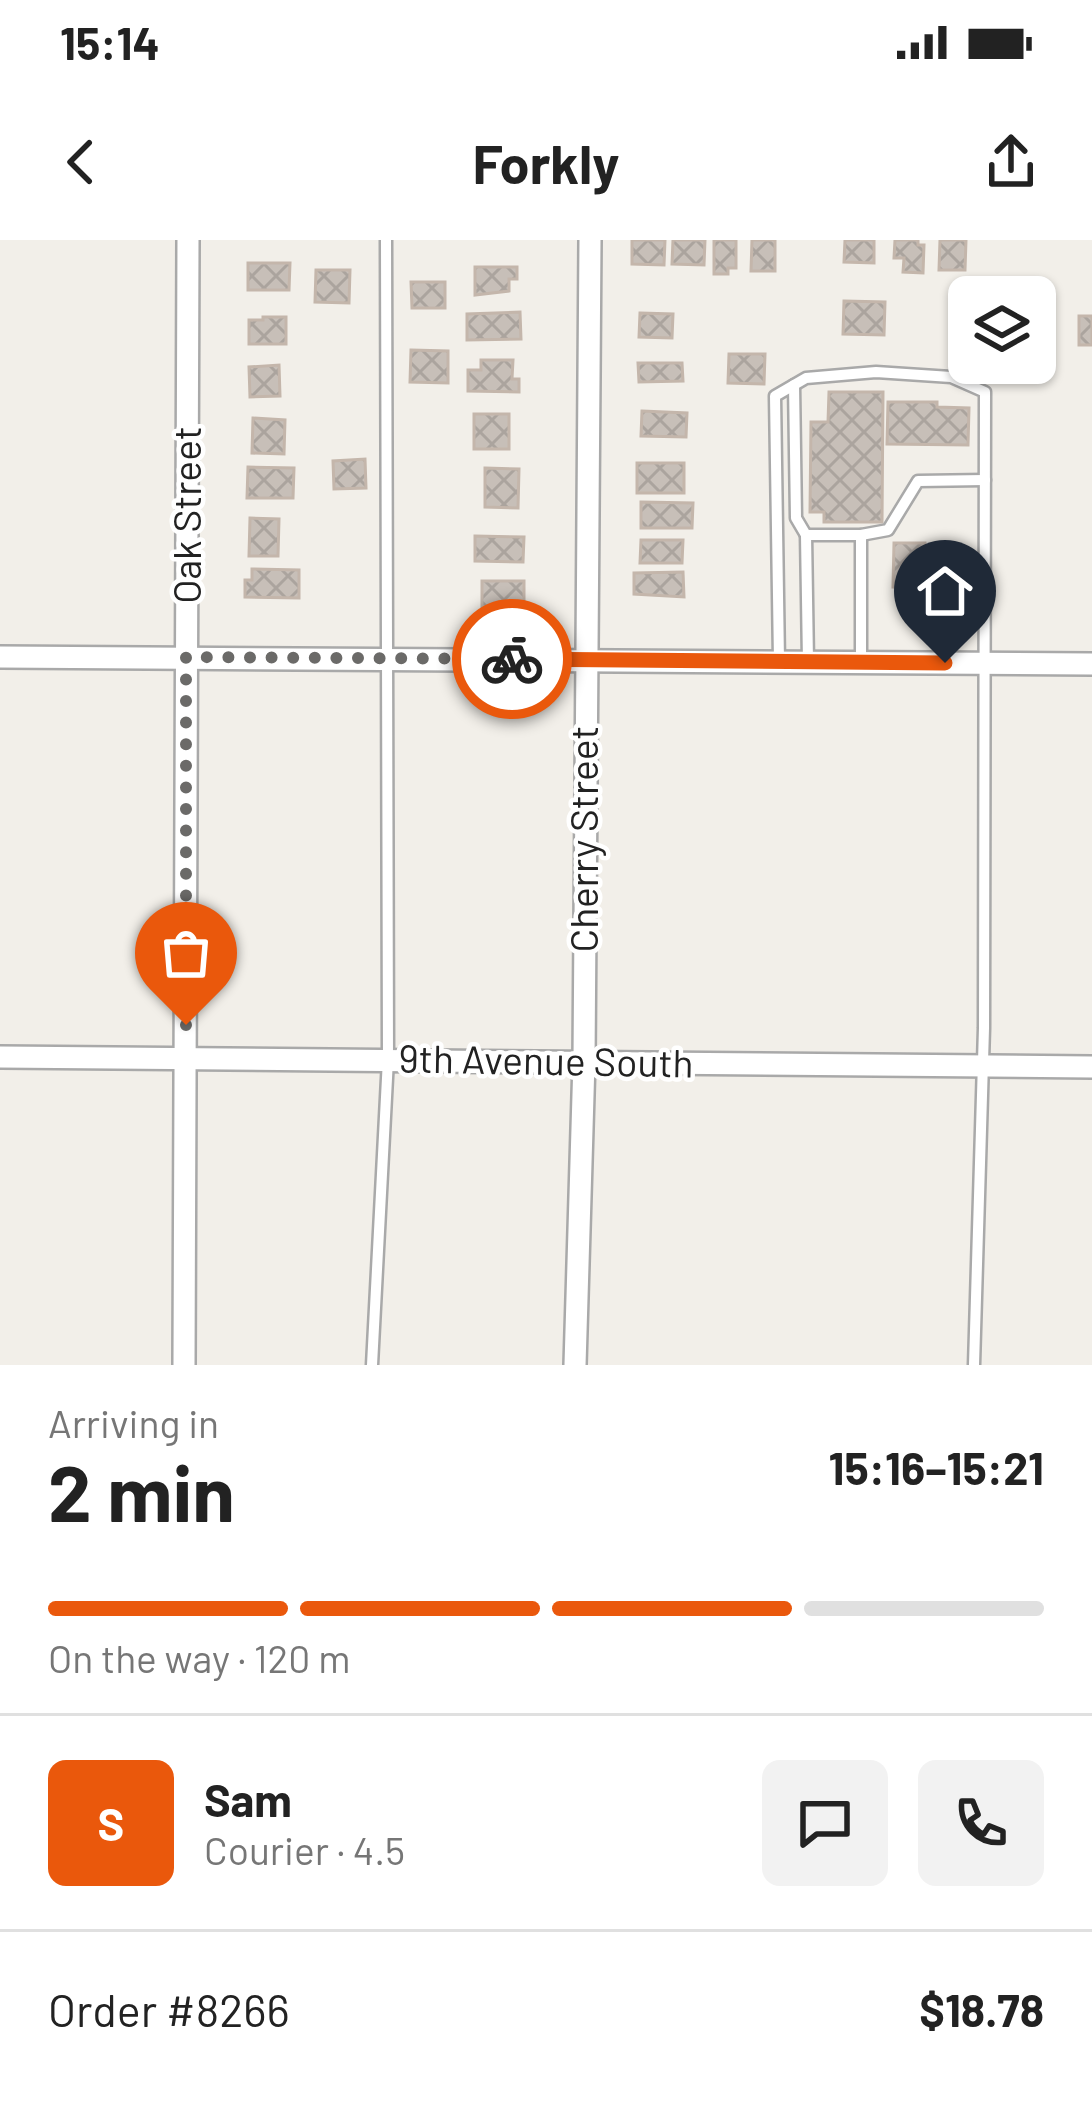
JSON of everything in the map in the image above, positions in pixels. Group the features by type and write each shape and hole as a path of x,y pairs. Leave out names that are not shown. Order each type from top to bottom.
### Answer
{"street":[{"name":"Oak Street","path":"184,1365 188,240"},
{"name":"Cherry Street","path":"575,1365 584,1061 590,240"},
{"path":"0,657 1092,664"},
{"name":"9th Avenue South","path":"0,1058 1092,1067"}],"lane":[{"path":"372,1365 388,1059 386,240"},
{"path":"779,661 776,396 806,378 876,372 951,376 985,392 983,1066 974,1365"},
{"path":"794,385 796,518 806,535 808,662"},
{"path":"806,535 888,530 918,481 985,480"},
{"path":"861,535 861,662"}],"building":[{"path":"632,240 665,240 664,265 632,264"},
{"path":"673,240 705,240 704,265 672,264"},
{"path":"714,240 736,240 736,268 728,268 728,274 714,274"},
{"path":"752,240 775,240 775,271 751,271"},
{"path":"845,240 874,240 874,263 844,262"},
{"path":"895,240 918,240 918,245 924,245 923,273 903,272 904,258 894,258"},
{"path":"940,240 966,240 965,270 939,270"},
{"path":"248,263 290,263 289,290 248,290"},
{"path":"475,267 517,267 517,279 509,279 509,291 475,295"},
{"path":"316,270 350,270 349,303 315,302"},
{"path":"411,282 445,282 445,308 412,308"},
{"path":"844,301 885,302 884,335 843,334"},
{"path":"520,312 521,339 467,340 467,314"},
{"path":"640,313 673,314 672,338 639,337"},
{"path":"1079,316 1092,316 1092,345 1079,345"},
{"path":"286,317 286,344 249,344 249,320"},
{"path":"411,350 448,351 448,383 410,382"},
{"path":"729,354 765,354 764,384 728,383"},
{"path":"481,360 513,360 512,379 519,379 519,392 468,391 468,370 481,370"},
{"path":"638,363 682,363 683,381 639,382"},
{"path":"279,365 280,396 250,397 249,367"},
{"path":"829,392 883,392 882,522 824,522 824,512 810,512 811,422 828,422"},
{"path":"888,402 937,402 937,407 969,408 968,445 887,444"},
{"path":"642,411 687,413 686,437 641,436"},
{"path":"474,414 509,414 509,449 474,449"},
{"path":"253,418 285,420 284,454 252,453"},
{"path":"365,459 366,488 334,489 333,461"},
{"path":"637,463 684,463 684,493 637,493"},
{"path":"248,467 294,468 293,498 247,498"},
{"path":"485,468 519,469 518,508 485,507"},
{"path":"641,502 693,503 692,528 641,528"},
{"path":"250,518 279,519 278,556 249,556"},
{"path":"475,536 524,537 523,562 475,561"},
{"path":"641,540 683,540 682,563 640,563"},
{"path":"894,543 925,543 924,588 893,587"},
{"path":"936,548 970,549 969,592 935,591"},
{"path":"252,569 299,570 299,598 245,597 245,580 252,580"},
{"path":"683,572 684,597 634,594 634,573"},
{"path":"482,581 524,581 524,607 482,607"}],"way so far":[{"path":"186,1025 186,657 512,659"}],"route":[{"path":"512,659 945,663"}]}
